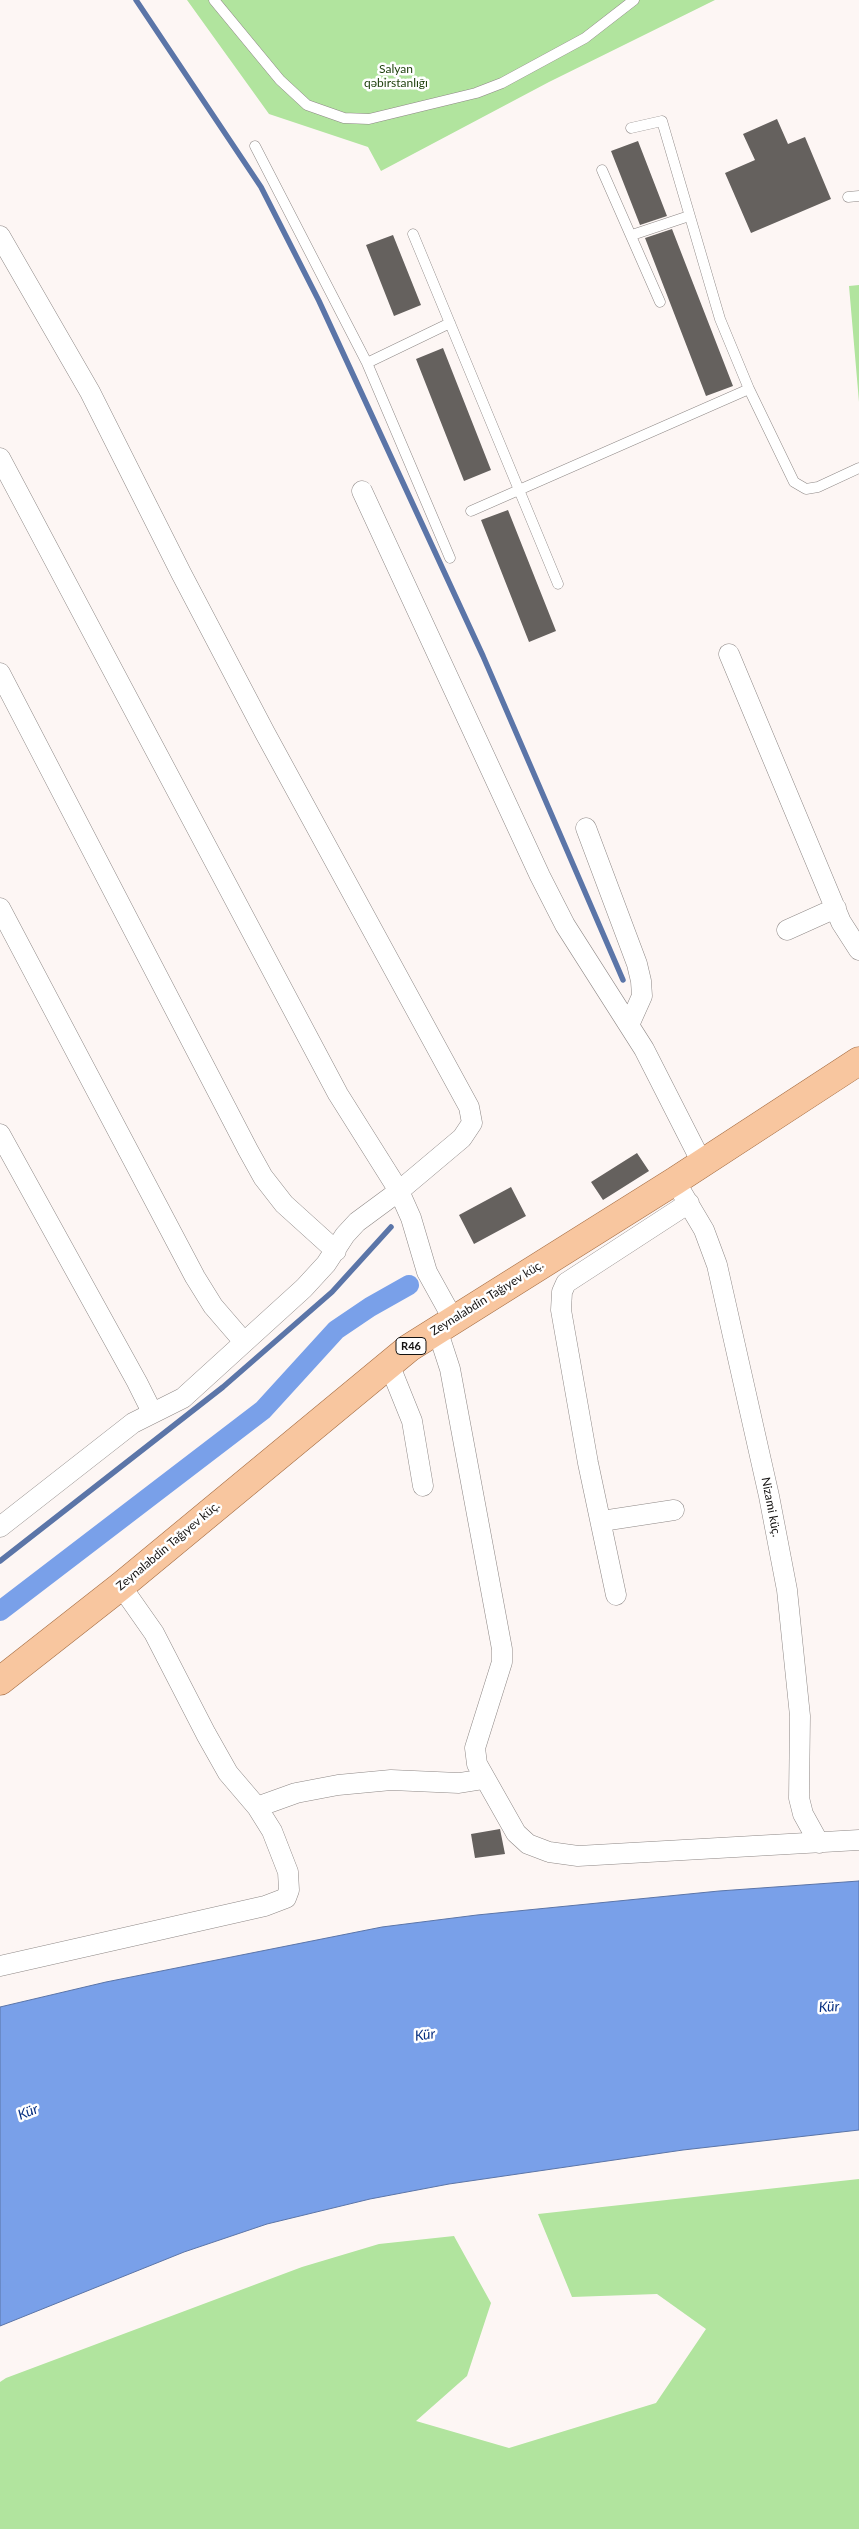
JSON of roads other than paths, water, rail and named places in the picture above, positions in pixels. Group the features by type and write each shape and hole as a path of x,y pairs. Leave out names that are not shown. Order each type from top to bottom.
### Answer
{"main road":[{"name":"Zeynalabdin Tağıyev küç.","path":"0,1681 121,1586 389,1364 445,1324 682,1192 702,1163 859,1061"}],"street":[{"path":"0,236 90,392 181,573 265,733 469,1107 472,1123 462,1138 399,1191 357,1222 336,1251 304,1288 183,1398 168,1408 152,1412 133,1423 0,1527"},
{"path":"0,458 338,1094 399,1191 411,1218 445,1324 450,1369 502,1649 502,1662 475,1748 476,1764 516,1833 528,1844 549,1852 578,1856 859,1840"},
{"path":"362,491 540,876 565,925 644,1049 702,1163"},
{"path":"728,654 836,908 859,950"},
{"path":"0,673 251,1157 263,1177 284,1204 336,1251"},
{"path":"586,828 637,964 641,980 642,996 629,1025"},
{"path":"0,908 195,1277 213,1306 244,1342"},
{"path":"787,930 836,908"},
{"path":"0,1134 152,1412"},
{"path":"616,1595 602,1521 588,1463 563,1319 562,1292 566,1283 682,1192"},
{"name":"Nizami küç.","path":"682,1192 704,1230 717,1265 769,1496 787,1590 800,1716 799,1798 804,1814 819,1843"},
{"path":"389,1364 412,1421 423,1486"},
{"path":"602,1521 674,1510"},
{"path":"0,1966 266,1906 286,1898 289,1890 288,1872 272,1831 257,1807 228,1773 154,1633 121,1586"},
{"path":"257,1807 296,1793 338,1785 391,1780 459,1783 484,1779"}],"lane":[{"path":"214,0 280,80 307,104 344,118 369,119 476,93 502,82 585,38 634,0"},
{"path":"631,128 662,121 710,291 749,389 794,482 806,489 818,487 859,468"},
{"path":"254,146 367,363 450,558"},
{"path":"602,170 660,302"},
{"path":"632,235 689,216"},
{"path":"413,234 558,584"},
{"path":"367,363 450,322"},
{"path":"471,511 749,389"}],"water":[{"name":"Kür","path":"859,1881 859,2130 683,2150 449,2184 370,2199 267,2224 184,2252 0,2326 0,2007 106,1982 382,1927 477,1915 719,1891"}],"waterway":[{"path":"136,0 261,187 319,301 483,656 623,980"},
{"path":"0,1561 223,1387 332,1292 391,1227"},
{"path":"0,1611 263,1410 336,1330 370,1307 409,1285"}],"park label":[{"name":"Salyan qəbirstanlığı","path":"396,76"}]}
